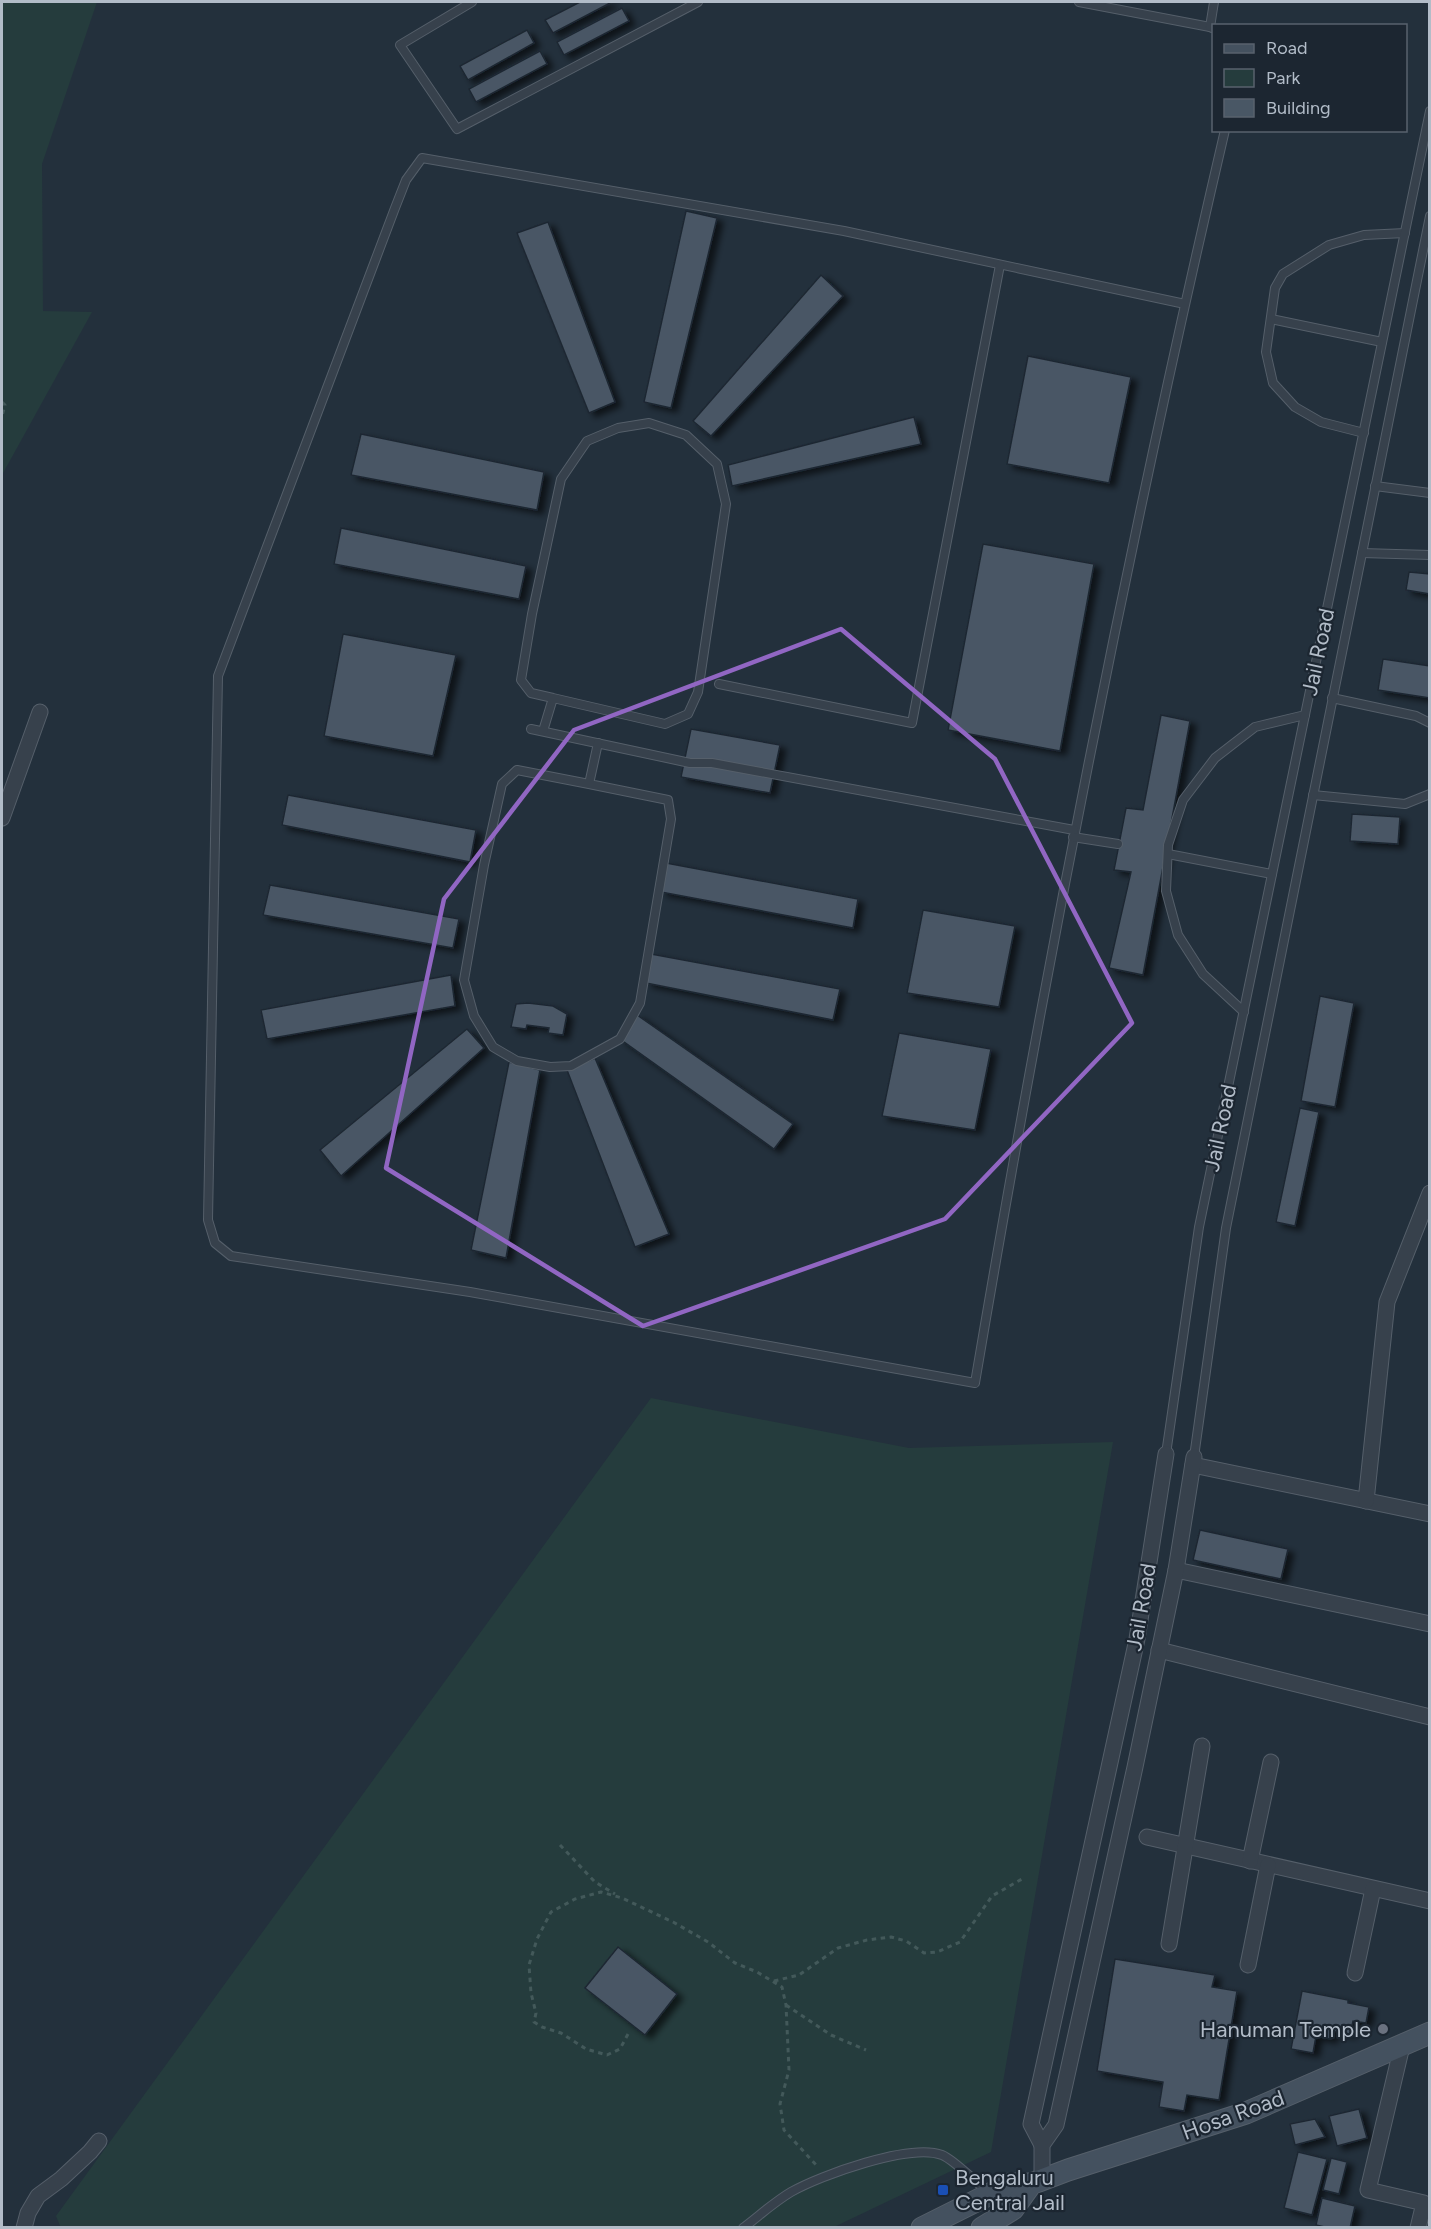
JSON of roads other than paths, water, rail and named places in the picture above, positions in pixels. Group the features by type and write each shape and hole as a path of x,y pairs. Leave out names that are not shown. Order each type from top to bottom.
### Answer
{"main road":[{"name":"Hosa Road","path":"922,2228 1010,2184 1037,2182 1246,2113 1430,2033"},
{"path":"982,2228 1013,2208 1037,2182"}],"street":[{"path":"3,811 40,712"},
{"path":"1366,1501 1387,1302 1430,1193"},
{"name":"Jail Road","path":"1042,2145 1031,2124 1137,1639 1166,1454"},
{"path":"1037,2182 1042,2145 1056,2125 1159,1650 1176,1570 1193,1461 1430,1514"},
{"path":"1176,1570 1430,1624"},
{"path":"1159,1650 1430,1717"},
{"path":"1169,1944 1203,1746"},
{"path":"1250,1861 1270,1762"},
{"path":"1147,1837 1430,1901"},
{"path":"1248,1965 1268,1865"},
{"path":"1355,1973 1373,1888"},
{"path":"1402,2046 1368,2190 1424,2203 1418,2228"},
{"path":"24,2228 28,2213 38,2196 61,2179 99,2141"}],"lane":[{"path":"472,2 400,45 457,129 698,2"},
{"path":"1079,2 1212,28"},
{"path":"1212,24 1214,2"},
{"name":"Jail Road","path":"1166,1454 1199,1227 1430,111"},
{"path":"1185,304 821,227 422,158 406,180 394,208 218,676 208,1220 215,1243 231,1256 470,1292 975,1383 1074,834 1185,304 1225,132"},
{"path":"1193,1461 1226,1228 1430,216"},
{"path":"1364,433 1321,423 1295,407 1274,383 1266,352 1275,288 1283,274 1329,245 1364,235 1405,233"},
{"path":"719,684 912,723 1000,265"},
{"path":"1271,319 1382,342"},
{"path":"649,423 686,435 717,464 726,504 698,692 688,714 665,724 553,699 531,693 521,680 532,614 561,479 587,441 618,428 649,423"},
{"path":"1375,486 1430,493"},
{"path":"1362,553 1430,555"},
{"path":"1332,698 1416,716 1430,723"},
{"path":"543,731 553,699"},
{"path":"1244,1012 1203,974 1178,935 1166,891 1168,845 1183,800 1215,758 1255,727 1305,715"},
{"path":"531,729 690,763 712,763 1118,844"},
{"path":"589,784 598,743"},
{"path":"517,770 589,784 668,800 671,819 640,1003 620,1039 572,1066 550,1067 517,1061 493,1047 474,1016 464,980 484,865 502,784 517,770"},
{"path":"1313,795 1405,804 1430,794"},
{"path":"1168,854 1272,874"},
{"path":"743,2228 791,2192 828,2175 886,2158 928,2152 944,2155 990,2194"}],"place":[{"name":"Hanuman Temple","path":"1383,2029"},
{"name":"Bengaluru Central Jail","path":"943,2190"}]}
